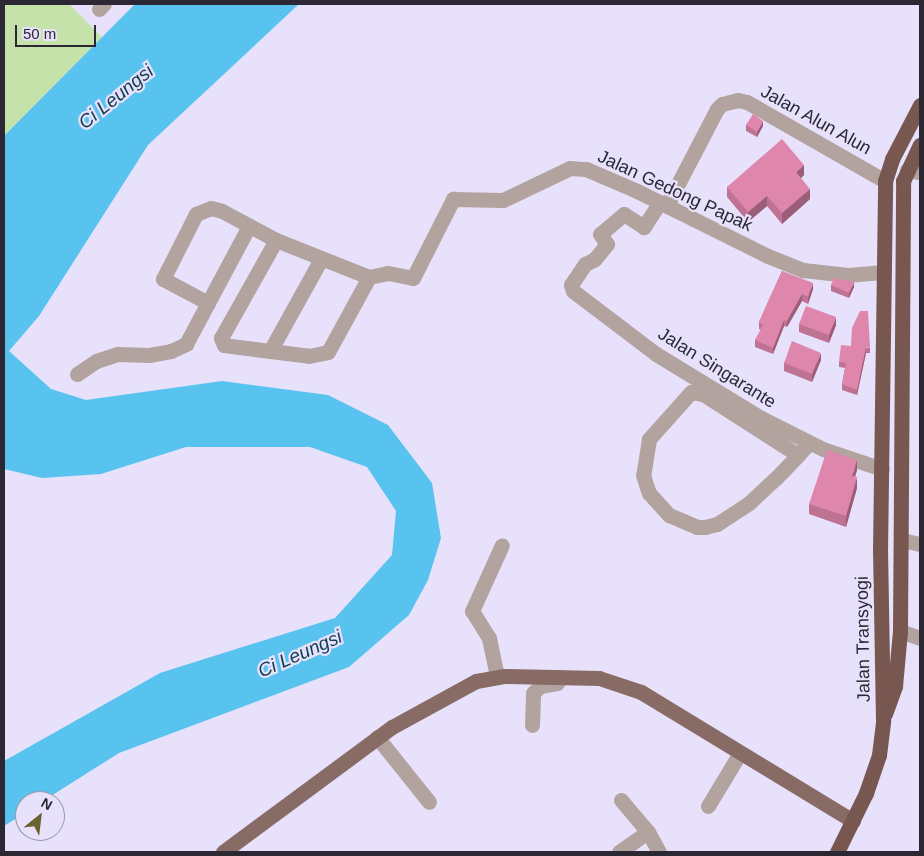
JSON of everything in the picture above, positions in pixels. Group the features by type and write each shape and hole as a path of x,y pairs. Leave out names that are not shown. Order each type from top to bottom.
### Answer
{"highway":[{"name":"Jalan Transyogi","path":"883,720 880,669 884,181 892,159 920,105"},
{"name":"Jalan Transyogi","path":"883,720 895,686 900,632 903,196 914,171 920,145"},
{"path":"837,852 853,822 879,755 883,720"}],"main road":[{"path":"223,852 392,727 476,681 498,676 599,678 641,692 853,822"}],"street":[{"name":"Jalan Alun Alun","path":"664,204 717,109 722,104 738,100 747,102 884,181"},
{"name":"Jalan Gedong Papak","path":"369,277 388,273 413,278 453,199 510,198 570,168 586,169 664,204 768,256 803,270 848,275 884,272"},
{"name":"Jalan Singarante","path":"664,204 644,227 624,214 620,220 618,217 600,234 607,244 595,259 585,264 571,285 573,291 678,368 808,443 882,469"},
{"path":"208,303 164,278 194,216 211,208 276,240 369,277 328,352 309,356 224,345 221,338 276,240"},
{"path":"78,374 96,361 118,354 149,355 179,349 186,344 248,226"},
{"path":"270,351 321,259"},
{"path":"798,455 703,394 691,392 649,439 643,475 649,492 664,511 686,523 705,527 717,524 749,503 798,455 808,443"},
{"path":"902,540 920,544"},
{"path":"498,676 489,638 472,611 502,545"},
{"path":"900,632 920,638"},
{"path":"532,725 533,692 540,686 557,683 562,676"},
{"path":"377,737 429,802"},
{"path":"708,806 740,753"},
{"path":"621,800 648,832 659,852"},
{"path":"619,852 648,832"}],"green space":[{"path":"4,4 69,4 102,37 4,136"}],"water":[{"name":"Ci Leungsi","path":"135,4 299,4 148,145 39,316 9,351 51,389 86,400 222,381 328,395 388,425 432,483 441,538 428,580 409,615 349,667 119,753 59,791 15,791 15,819 4,826 4,761 160,673 335,618 392,555 396,511 367,467 310,447 186,447 101,474 42,478 4,469 4,136"}],"building":[{"path":"753,114 763,121 757,132 746,125"},
{"path":"782,139 804,165 796,172 810,189 782,213 767,196 748,212 727,187"},
{"path":"782,271 813,283 808,297 802,294 787,321 784,320 773,348 755,340 763,325 759,322"},
{"path":"834,278 854,282 849,293 831,285"},
{"path":"806,306 836,317 829,335 799,324"},
{"path":"860,311 868,311 870,348 866,347 857,390 842,384 846,363 839,362 841,345 851,346 852,328"},
{"path":"792,341 821,353 812,374 784,363"},
{"path":"827,450 857,460 852,476 857,477 846,516 809,504"}]}
